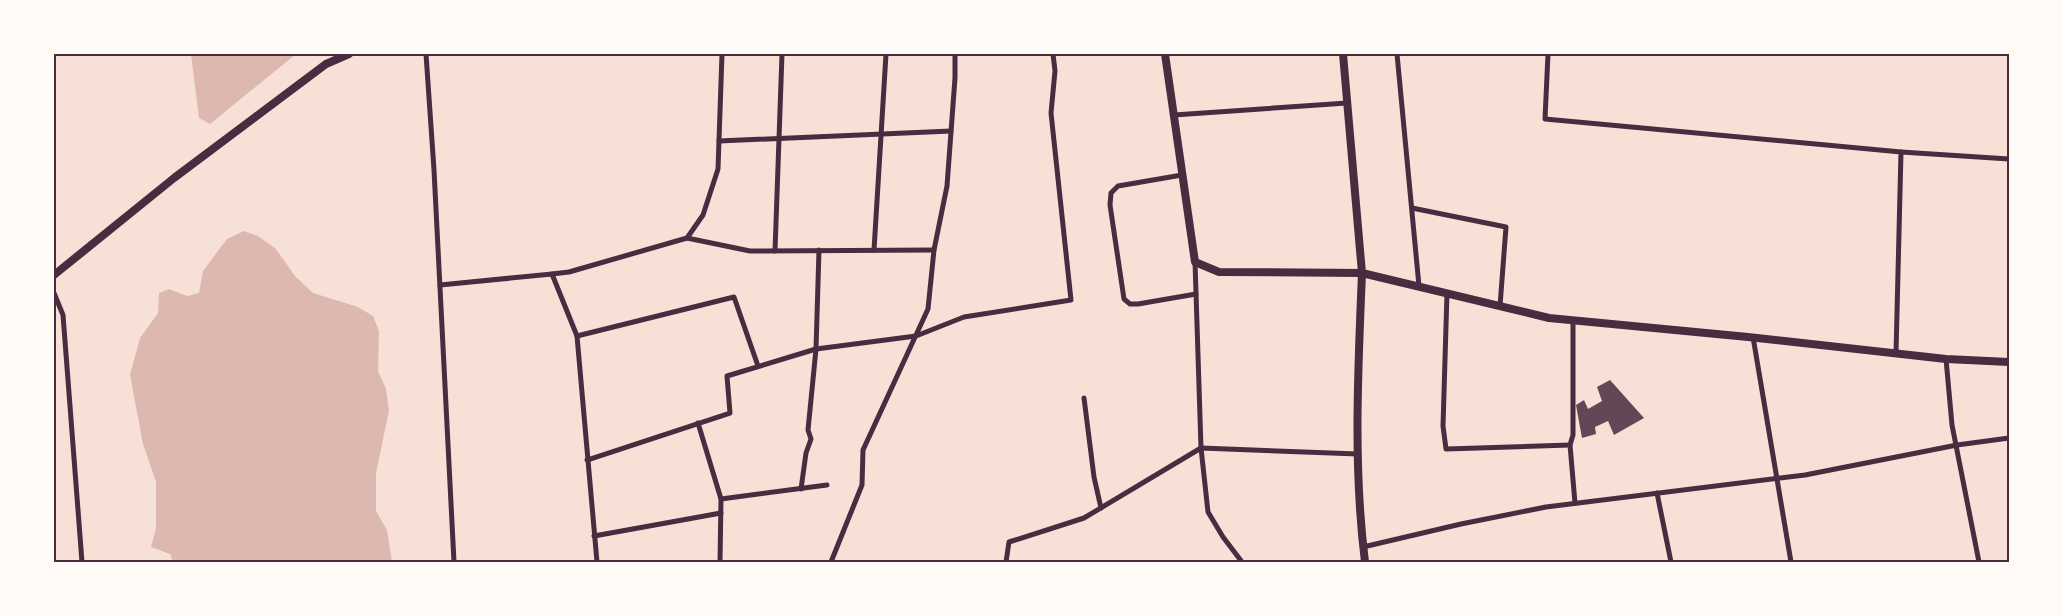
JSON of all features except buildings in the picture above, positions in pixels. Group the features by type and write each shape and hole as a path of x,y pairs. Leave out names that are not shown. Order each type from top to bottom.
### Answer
{"street":[{"path":"54,275 182,172 326,64 349,54"},
{"path":"426,54 434,170 454,562"},
{"path":"687,238 703,216 718,168 722,54"},
{"path":"775,251 782,54"},
{"path":"874,250 886,54"},
{"path":"831,562 862,485 863,450 928,309 934,250 947,186 955,54"},
{"path":"588,460 730,412 727,376 816,349 916,336 964,317 1071,300 1051,113 1055,71 1052,54"},
{"path":"1165,54 1195,262 1201,448 1208,512 1222,537 1242,562"},
{"path":"1343,54 1362,273 1356,406 1359,515 1365,562"},
{"path":"1396,54 1419,286"},
{"path":"1548,54 1545,119 1901,152 2009,159"},
{"path":"1174,115 1347,104"},
{"path":"719,141 951,132"},
{"path":"1896,353 1901,152"},
{"path":"1182,175 1118,186 1111,193 1110,204 1124,299 1130,304 1138,304 1196,294"},
{"path":"1412,208 1506,227 1500,306"},
{"path":"440,285 569,272 687,238 750,251 934,250"},
{"path":"801,489 806,453 811,439 808,430 816,349 819,250"},
{"path":"1195,262 1219,272 1362,273 1549,318 1753,337 1946,359 2009,362"},
{"path":"552,274 577,336 597,562"},
{"path":"54,293 63,315 82,562"},
{"path":"1447,293 1443,426 1446,449 1570,445"},
{"path":"577,336 734,297 758,366"},
{"path":"1573,320 1573,435 1570,445 1575,503"},
{"path":"1753,337 1791,562"},
{"path":"1946,359 1952,425 1979,562"},
{"path":"1084,398 1094,477 1101,508"},
{"path":"698,423 721,499 720,562"},
{"path":"1363,547 1461,524 1546,507 1805,474 1957,445 2009,438"},
{"path":"1006,562 1009,542 1084,518 1201,448 1358,454"},
{"path":"721,499 827,485"},
{"path":"1657,493 1671,562"},
{"path":"594,536 721,513"}],"shaded area":[{"path":"191,54 296,54 210,124 199,118"},
{"path":"244,231 258,236 276,249 295,276 313,293 358,307 373,316 379,331 378,371 386,389 389,411 376,473 376,511 387,530 392,562 173,562 170,554 151,547 156,528 156,482 143,444 130,375 140,338 158,313 159,293 169,289 187,296 199,293 203,271 227,239"}]}
